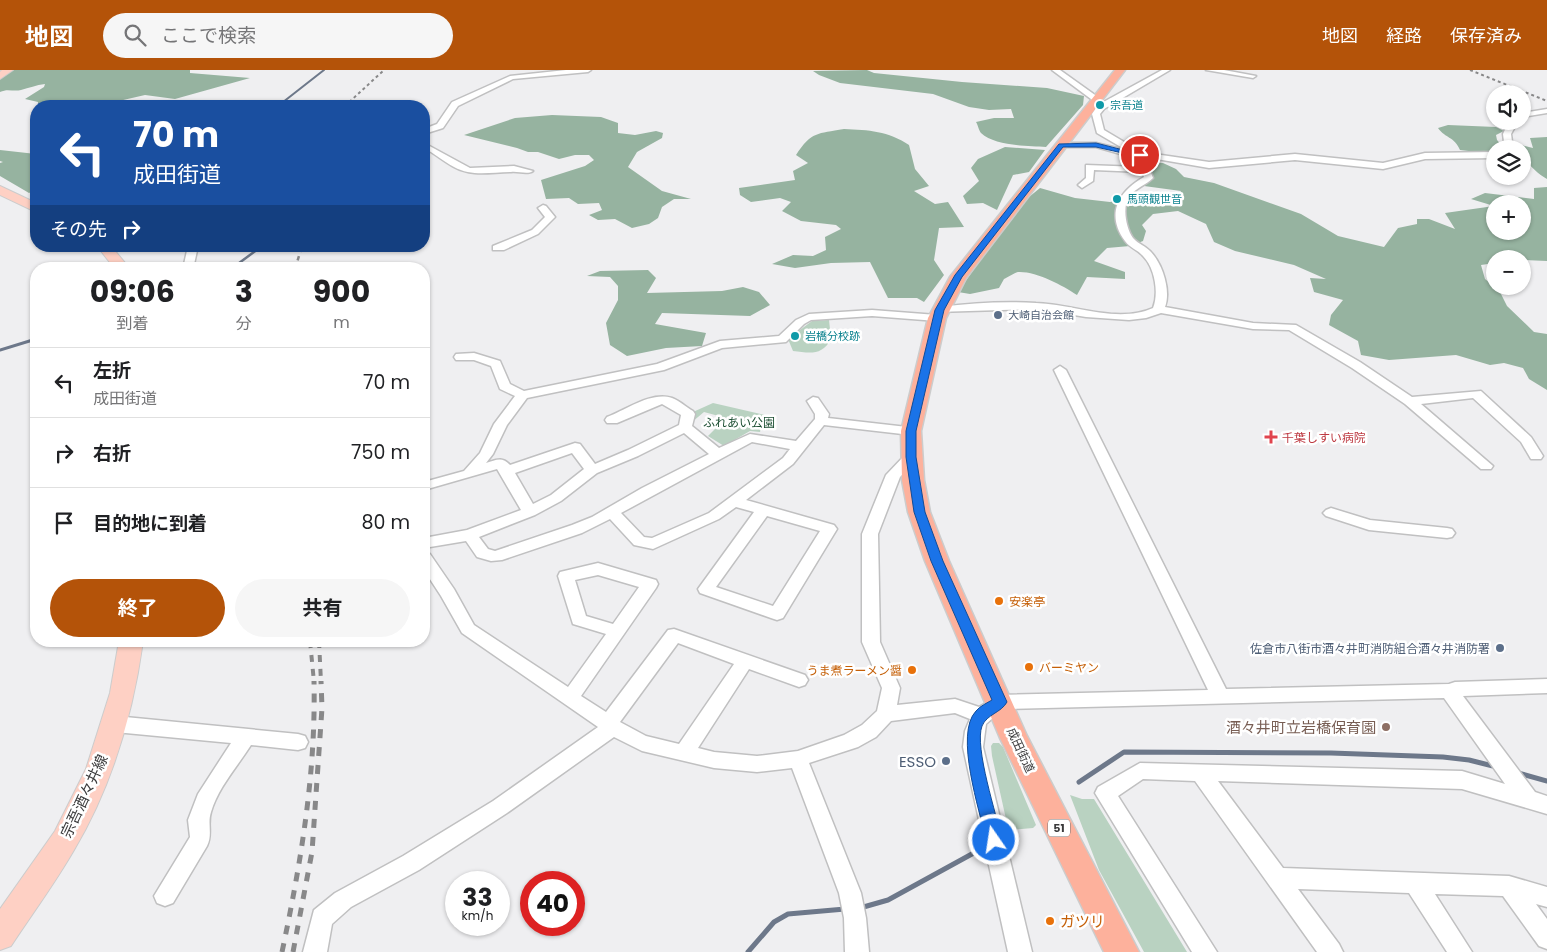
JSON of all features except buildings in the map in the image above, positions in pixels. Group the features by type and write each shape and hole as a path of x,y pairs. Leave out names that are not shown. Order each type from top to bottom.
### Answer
{"highway":[{"name":"成田街道","path":"1120,70 1098,104 1061,145 958,277 938,314 911,431 911,457 919,512 990,708 1014,738 1122,952"}],"main road":[{"path":"0,76 8,70"},
{"path":"0,190 30,205"},
{"path":"109,252 117,262"},
{"name":"宗吾酒々井線","path":"0,935 65,839 110,743 125,684 130,647"}],"street":[{"path":"430,130 440,126 455,104 506,79 588,70"},
{"path":"1056,70 1098,104"},
{"path":"1098,104 1167,70"},
{"path":"1209,70 1253,76"},
{"path":"460,357 469,355 480,357 496,364 504,386 523,395 660,368 720,345 782,339 800,322 810,317 828,318 872,312 938,314 968,307 1038,306 1063,308 1098,315 1130,317 1150,314 1159,309 1163,302 1160,287 1149,256 1131,242 1124,233 1122,219 1123,198 1132,188 1149,178 1140,155 1100,131 1096,114 1098,104"},
{"path":"1531,114 1547,111"},
{"path":"1061,145 1096,145 1140,155 1209,165 1295,157 1383,166 1425,156 1486,155"},
{"path":"430,149 467,169 487,172 518,168 529,171"},
{"path":"1082,185 1090,179 1088,167 1146,170"},
{"path":"500,248 497,248 535,232 550,217 543,208"},
{"path":"1159,309 1253,326 1292,327 1356,365 1410,401 1486,466"},
{"path":"1060,370 1221,696"},
{"path":"1410,401 1476,394 1526,440 1536,456"},
{"path":"469,474 486,454 501,424 523,395"},
{"path":"612,420 655,400 666,400 688,414 685,427"},
{"path":"813,401 822,414 821,421"},
{"path":"612,512 639,542 653,544 714,516 788,461 818,422 911,431"},
{"path":"685,427 718,454"},
{"path":"430,542 470,535 530,512 556,498 592,470 633,453 685,427"},
{"path":"470,535 482,553 487,556 496,556 577,529 750,438 799,446"},
{"path":"507,471 575,447 592,470"},
{"path":"430,567 448,593 468,629 611,726 642,743 714,760 757,764 798,759 851,741 869,731 886,714 891,688 871,642 870,534 893,475 911,457"},
{"path":"430,484 500,463 507,471 530,512"},
{"path":"734,501 764,509 828,529 777,614 706,589 764,509"},
{"path":"1331,513 1369,525 1446,533"},
{"path":"570,698 650,584 598,569 566,576 579,620 617,631"},
{"path":"315,952 322,918 343,900 411,863 484,817 611,726 674,635 799,680"},
{"path":"684,753 745,661"},
{"path":"886,714 955,706 990,708 1221,696 1449,691 1455,689 1547,686"},
{"path":"1449,691 1527,798"},
{"path":"990,708 974,728 973,747 1020,952"},
{"path":"115,724 298,742"},
{"path":"165,896 200,839 201,831 198,823 202,806 246,736"},
{"path":"798,759 850,893 855,918 857,952"},
{"path":"1205,952 1105,793 1140,771 1462,780 1547,805"},
{"path":"1200,772 1330,952"},
{"path":"1278,878 1509,886 1547,897"},
{"path":"1415,882 1460,952"},
{"path":"1509,886 1547,938"}],"green space":[{"path":"11,70 190,70 190,73 250,78 175,99 145,95 123,100 30,100 25,99 44,87 45,84 21,90 0,92 0,79"},
{"path":"867,70 874,73 962,82 1047,88 1084,96 1083,105 1046,147 1021,146 995,141 987,137 980,132 976,122 994,118 1014,118 1011,109 989,110 969,107 933,94 840,83 813,71"},
{"path":"552,115 601,117 618,123 618,133 635,135 656,131 663,133 662,138 637,152 628,167 662,191 691,199 674,199 662,207 658,218 649,224 632,228 615,219 598,220 589,215 602,210 599,203 578,204 569,198 546,199 541,180 585,166 594,160 589,155 575,155 559,159 538,152 528,152 464,135 515,118"},
{"path":"1448,125 1486,127 1486,130 1504,131 1496,135 1497,140 1486,140 1486,153 1460,150 1453,140 1438,128"},
{"path":"844,129 878,132 894,137 909,145 915,169 929,186 914,191 935,204 948,202 964,227 939,228 934,260 944,275 924,302 917,298 888,298 870,262 831,263 795,268 772,264 793,255 813,256 826,250 825,237 841,229 836,225 801,221 782,211 791,202 780,198 751,202 740,195 739,188 795,180 793,171 808,163 796,155 806,142 821,133"},
{"path":"1547,137 1547,179 1531,166 1531,148 1533,148 1530,138"},
{"path":"1005,147 1045,150 1029,172 1013,175 997,210 983,203 967,204 963,196 979,181 971,168 978,159"},
{"path":"0,150 30,153 30,193 0,176 0,163 3,162 0,161"},
{"path":"1149,162 1163,163 1176,169 1184,177 1214,183 1301,214 1338,236 1384,247 1398,228 1417,224 1417,219 1429,219 1455,229 1445,213 1486,207 1486,240 1531,240 1531,199 1534,199 1534,188 1547,187 1547,261 1531,260 1531,250 1486,250 1486,264 1481,265 1486,280 1486,295 1502,295 1507,306 1534,332 1547,334 1547,390 1529,379 1523,368 1504,363 1490,365 1456,355 1389,360 1361,355 1358,341 1329,325 1331,315 1343,300 1314,292 1310,278 1326,279 1294,265 1235,251 1214,242 1206,224 1178,211 1153,214 1142,225 1146,231 1143,241 1130,246 1107,248 1094,261 1125,272 1125,279 1087,277 1077,295 1041,276 1018,272 1004,279 999,288 970,294 958,292 1018,206 1040,188 1075,198 1110,202 1145,195 1179,195 1181,191 1144,186"},
{"path":"1485,193 1501,195 1486,195 1486,204 1471,199"},
{"path":"648,270 656,278 647,293 722,291 743,287 759,292 770,305 750,316 662,313 655,324 706,333 702,346 666,348 627,356 610,345 606,323 618,300 618,286 610,277 587,276 600,271"},
{"path":"829,320 831,339 824,348 810,353 793,351 788,339 812,321"},
{"name":"ふれあい公園","path":"713,403 765,415 760,432 750,431 724,446 708,436 726,418 704,412 692,422 693,412"},
{"path":"993,743 999,743 1003,747 1036,825 1033,828 1010,830 1008,828 992,756 991,746"},
{"path":"1070,795 1082,799 1094,799 1187,952 1144,952 1099,870"}],"waterway":[{"path":"286,100 324,70"},
{"path":"240,262 254,252"},
{"path":"0,350 30,341"},
{"path":"1079,782 1124,752 1331,753 1443,757 1469,760 1497,767"},
{"path":"1518,773 1547,781"},
{"path":"860,908 888,900 981,849"},
{"path":"748,952 774,922 788,914 845,909"}],"railway":[{"path":"352,100 384,70"},
{"path":"1470,70 1547,101"},
{"path":"297,262 300,252"},
{"path":"311,647 314,682"},
{"path":"319,647 321,682"},
{"path":"293,952 312,852 322,708 321,681"},
{"path":"282,952 306,817 313,750 314,682"}],"place":[{"name":"宗吾道","path":"1100,105"},
{"name":"馬頭観世音","path":"1117,199"},
{"name":"大崎自治会館","path":"998,315"},
{"name":"岩橋分校跡","path":"795,336"},
{"name":"千葉しすい病院","path":"1271,437"},
{"name":"安楽亭","path":"999,601"},
{"name":"佐倉市八街市酒々井町消防組合酒々井消防署","path":"1500,648"},
{"name":"バーミヤン","path":"1029,667"},
{"name":"うま煮ラーメン醤","path":"912,670"},
{"name":"酒々井町立岩橋保育園","path":"1386,727"},
{"name":"ESSO","path":"946,761"},
{"name":"ガツリ","path":"1050,921"}],"route":[{"path":"994,840 973,747 974,728 980,715 1000,702 937,561 919,512 913,480 911,431 940,310 958,277 1061,145 1071,147 1096,145 1140,155"}]}
